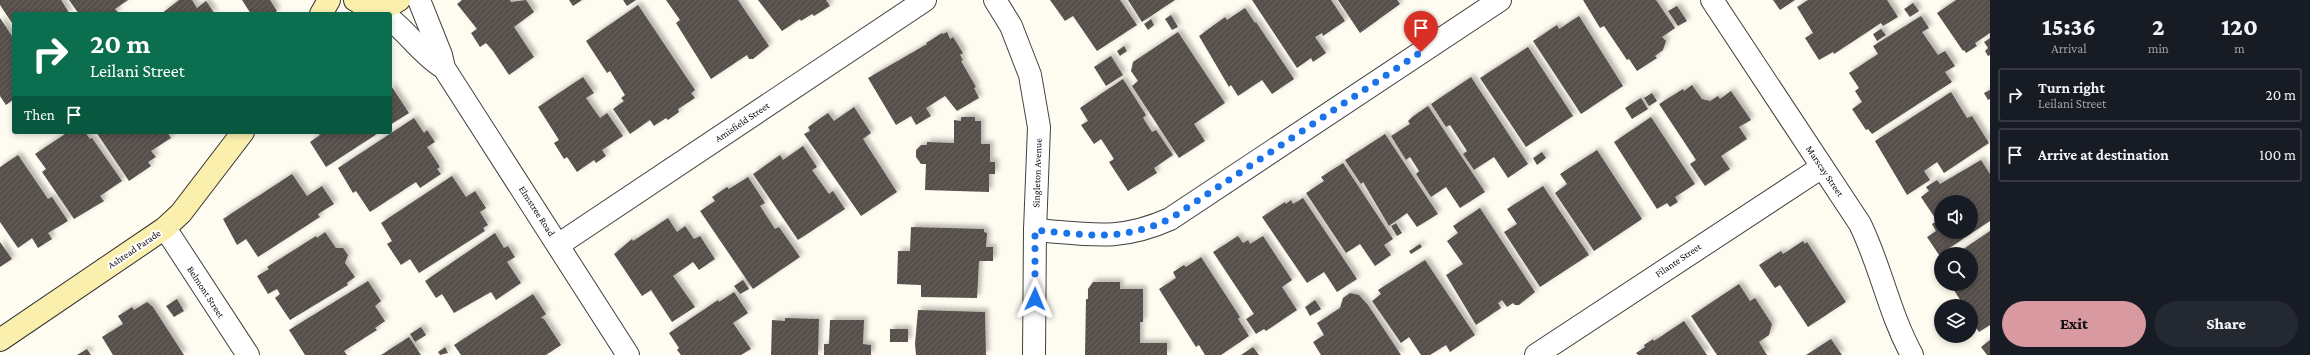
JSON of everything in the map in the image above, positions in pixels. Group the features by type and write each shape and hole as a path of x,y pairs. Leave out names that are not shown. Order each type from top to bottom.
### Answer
{"street":[{"path":"322,12 329,0"},
{"path":"370,10 399,0"},
{"name":"Elmstree Road","path":"419,0 441,55 444,68 628,355"},
{"name":"Amisfield Street","path":"558,245 925,0"},
{"name":"Singleton Avenue","path":"995,0 1011,26 1030,75 1039,127 1035,230 1034,355"},
{"path":"1035,230 1110,236 1149,228 1170,219 1500,0"},
{"name":"Marscay Street","path":"1712,0 1860,224 1874,253 1889,306 1899,331 1912,355"},
{"name":"Elmstree Road","path":"392,26 423,48 432,60 444,68"},
{"name":"Ashtead Parade","path":"0,340 165,228 181,213 240,134"},
{"name":"Filante Street","path":"1536,355 1822,167"},
{"name":"Belmont Street","path":"165,228 248,355"}],"building":[{"path":"0,0 61,0 69,12 12,12 12,23 0,5"},
{"path":"69,0 128,0 115,9 118,12 78,12"},
{"path":"179,0 192,0 197,8 206,1 214,12 164,12"},
{"path":"242,0 270,0 277,11 276,12 250,12"},
{"path":"462,0 510,0 511,2 526,0 534,12 514,27 534,57 509,75 486,43 480,47 471,33 477,29 457,4"},
{"path":"569,0 582,0 573,6"},
{"path":"623,0 636,0 627,6"},
{"path":"666,0 738,0 769,46 753,59 749,59 747,55 711,79 676,23 680,20"},
{"path":"758,0 826,0 830,6 814,16 812,14 801,21 800,19 782,31"},
{"path":"1050,0 1120,0 1137,25 1097,51 1073,16 1065,21"},
{"path":"1128,0 1175,0 1142,22"},
{"path":"1252,0 1331,0 1345,21 1323,36 1322,33 1315,37 1326,53 1313,62 1311,58 1297,68"},
{"path":"1338,0 1397,0 1400,4 1360,33"},
{"path":"1583,0 1656,0 1675,28 1662,37 1666,41 1663,50 1655,56 1657,58 1637,71 1629,59 1627,60 1604,26 1600,28"},
{"path":"1773,0 1795,0 1780,10"},
{"path":"1808,0 1887,0 1898,17 1883,26 1881,23 1834,54 1833,52 1819,60 1805,38 1813,33 1797,7"},
{"path":"1956,0 1990,0 1990,33 1975,43 1977,46 1966,53 1964,50 1963,51 1937,13"},
{"path":"1913,3 1919,11 1910,17 1904,9"},
{"path":"638,5 695,90 691,93 695,98 678,109 679,112 668,120 666,118 654,126 650,120 630,134 613,109 624,101 621,98 625,95 610,71 607,73 586,41"},
{"path":"1677,6 1687,21 1678,26 1668,11"},
{"path":"1245,8 1294,79 1272,94 1262,80 1238,96 1231,85 1229,87 1199,36 1225,17 1227,20"},
{"path":"1171,15 1178,27 1172,30 1165,19"},
{"path":"1579,16 1623,86 1581,114 1533,41 1557,25 1559,29"},
{"path":"1921,16 1929,28 1922,32 1938,55 1945,51 1955,66 1945,72 1952,82 1872,134 1868,129 1866,130 1852,109 1862,102 1855,91 1859,88 1849,73 1878,54 1873,46"},
{"path":"0,18 12,36 12,100 6,105 0,96"},
{"path":"1151,19 1154,25 1148,30 1144,24"},
{"path":"1881,29 1886,35 1877,41 1873,34"},
{"path":"947,32 950,39 953,37 963,53 960,55 963,60 961,61 976,87 974,88 979,98 957,111 945,96 926,108 931,116 916,125 911,116 896,125 868,78 927,44 926,43 942,33"},
{"path":"1178,32 1225,103 1194,124 1205,141 1179,158 1132,86 1138,81 1131,71 1133,62"},
{"path":"1990,38 1990,55 1988,56 1985,51 1988,48 1984,42"},
{"path":"1124,46 1127,51 1120,56 1117,51"},
{"path":"1528,47 1573,116 1526,147 1480,78"},
{"path":"1111,56 1123,75 1106,86 1094,67"},
{"path":"583,77 594,93 586,98 600,118 607,113 623,136 602,150 606,156 596,163 594,160 577,172 567,157 564,159 554,143 559,140 538,107"},
{"path":"1471,77 1528,164 1508,178 1494,157 1474,170 1463,154 1467,151 1450,125 1446,127 1431,104"},
{"path":"1123,79 1146,115 1143,118 1152,132 1156,130 1173,155 1154,168 1157,173 1128,191 1109,162 1114,159 1101,139 1094,144 1081,125 1088,121 1080,108"},
{"path":"1692,85 1702,99 1710,101 1718,96 1720,99 1731,91 1751,120 1739,127 1747,139 1721,156 1730,169 1705,186 1690,164 1696,160 1659,104 1683,89 1684,91"},
{"path":"392,87 409,113 392,124"},
{"path":"1990,90 1990,99 1988,100 1984,93"},
{"path":"1951,92 1967,118 1972,116 1989,143 1944,173 1937,162 1924,171 1930,180 1907,195 1875,141"},
{"path":"1652,93 1657,101 1649,106 1644,98"},
{"path":"1641,98 1648,109 1632,119 1625,108"},
{"path":"1428,106 1485,192 1460,208 1446,187 1431,197 1416,174 1419,171 1410,157 1406,160 1391,136 1410,124 1408,121 1412,117"},
{"path":"854,107 871,133 863,139 897,192 861,216 804,134 810,131 808,127 828,113 834,121"},
{"path":"961,117 975,117 975,121 981,121 981,144 990,144 990,162 995,162 995,174 989,174 989,192 925,190 926,164 921,164 916,157 916,150 921,145 927,145 927,142 954,143 954,120 961,121"},
{"path":"1651,117 1695,184 1675,197 1678,202 1670,207 1667,203 1657,209 1614,142"},
{"path":"414,118 424,133 427,130 435,142 427,147 440,167 437,169 441,174 420,188 416,182 370,212 356,191 353,193 338,168 390,134 392,134 392,132"},
{"path":"65,134 86,134 90,139 92,138 122,181 100,196 104,201 74,219 42,172 46,169 35,154"},
{"path":"97,134 168,134 171,138 151,151 156,157 148,162 151,166 129,181"},
{"path":"319,134 377,134 326,167 310,142 320,135"},
{"path":"1385,134 1438,214 1417,227 1407,213 1389,226 1363,182 1361,184 1345,160"},
{"path":"803,146 817,167 812,170 829,194 833,191 845,209 798,240 753,174 780,155 783,160"},
{"path":"1597,150 1642,219 1594,251 1555,193 1567,184 1560,174"},
{"path":"1542,152 1546,158 1537,165 1533,158"},
{"path":"18,155 48,199 52,197 68,221 48,233 52,239 38,248 32,238 18,248 0,222 0,167"},
{"path":"1981,160 1990,174 1990,221 1978,229 1978,195 1934,195 1934,216 1921,197 1929,191 1926,187 1937,180 1940,184"},
{"path":"1343,163 1393,239 1384,245 1391,255 1375,266 1360,244 1346,253 1306,193 1324,181 1321,177"},
{"path":"292,174 307,196 322,186 334,204 318,214 320,217 258,257 246,239 237,245 223,219"},
{"path":"452,176 466,197 475,191 486,208 480,212 488,225 483,228 485,231 419,273 410,259 401,265 387,244 392,241 381,223"},
{"path":"748,177 765,203 760,206 775,229 779,227 800,257 753,289 700,211 715,201 712,197 727,187 729,189"},
{"path":"1543,186 1589,255 1540,287 1504,232 1517,224 1507,209"},
{"path":"1303,198 1357,279 1337,292 1324,272 1307,283 1262,217 1285,202 1286,204 1291,200 1293,204"},
{"path":"1480,208 1535,292 1519,305 1515,305 1513,303 1507,307 1502,300 1498,303 1501,308 1476,325 1446,275 1463,264 1447,241 1458,233 1453,226"},
{"path":"668,218 677,232 685,226 694,239 700,236 715,259 699,270 693,262 673,276 695,307 672,322 651,290 642,296 614,254 632,239 633,241"},
{"path":"1396,223 1402,233 1397,236 1391,226"},
{"path":"911,227 984,229 984,232 987,233 986,247 993,247 993,261 979,261 977,298 921,297 921,285 897,284 898,251 910,251"},
{"path":"1990,231 1990,325 1979,332 1978,299 1960,299 1954,291 1978,291 1978,247 1966,247"},
{"path":"325,232 336,248 343,248 348,255 345,263 355,277 347,283 348,285 290,320 275,298 280,294 277,289 268,294 257,276 269,269 267,267 316,236 317,238"},
{"path":"1934,232 1934,239 1963,239 1951,247 1934,248 1927,237"},
{"path":"495,233 504,248 508,246 515,257 507,262 521,283 496,300 491,292 454,313 442,294 436,298 425,281"},
{"path":"1238,236 1243,243 1248,240 1250,244 1263,236 1292,280 1282,287 1297,310 1266,331 1264,329 1256,334 1246,319 1254,314 1213,252"},
{"path":"1803,241 1805,244 1807,242 1846,302 1808,327 1780,285 1775,288 1759,265 1781,251 1783,254"},
{"path":"0,242 12,259 0,267"},
{"path":"1420,244 1422,247 1411,254 1409,251"},
{"path":"1201,257 1240,317 1238,319 1249,336 1221,355 1205,355 1199,345 1196,347 1159,289 1176,278 1173,272 1184,265 1186,267"},
{"path":"1425,260 1475,335 1450,352 1446,345 1430,355 1421,355 1409,337 1401,343 1372,301 1381,294 1378,290"},
{"path":"743,280 749,289 740,294 734,286"},
{"path":"368,281 381,301 375,306 385,321 375,328 377,330 344,351 347,355 305,355 289,330"},
{"path":"1093,282 1120,282 1120,289 1143,289 1143,322 1140,322 1140,343 1167,343 1167,355 1085,355 1086,299 1088,299 1088,289"},
{"path":"1739,284 1750,301 1755,298 1772,324 1769,335 1759,342 1767,355 1717,355 1691,316"},
{"path":"734,292 748,313 733,323 751,349 741,355 681,355 677,350 679,348 669,333 718,300 719,302"},
{"path":"1350,293 1359,295 1368,305 1401,355 1321,355 1313,342 1324,335 1317,323 1340,308 1343,298"},
{"path":"533,294 546,314 541,318 544,319 561,345 546,355 461,355 454,345"},
{"path":"177,299 184,311 174,317 166,306"},
{"path":"1315,300 1321,309 1310,316 1305,307"},
{"path":"147,302 153,307 184,355 113,355 102,337 123,324 118,316 132,307 134,310"},
{"path":"918,310 985,312 986,355 916,355 915,344"},
{"path":"785,318 819,319 818,355 771,355 772,320 785,321"},
{"path":"830,320 864,320 863,344 871,345 871,355 824,355 824,344 829,344"},
{"path":"1684,321 1707,355 1638,355 1636,353 1653,339 1654,341"},
{"path":"421,327 426,335 415,342 410,334"},
{"path":"890,329 908,329 908,342 890,342"},
{"path":"409,337 421,355 381,355"},
{"path":"1831,339 1842,355 1806,355"},
{"path":"1990,340 1990,355 1987,355 1981,347"},
{"path":"445,347 448,353 440,355 438,352"},
{"path":"1253,347 1259,355 1241,355"},
{"path":"87,349 91,355 77,355"}],"route":[{"path":"1035,299 1035,230 1110,236 1149,228 1170,219 1421,52"}]}
